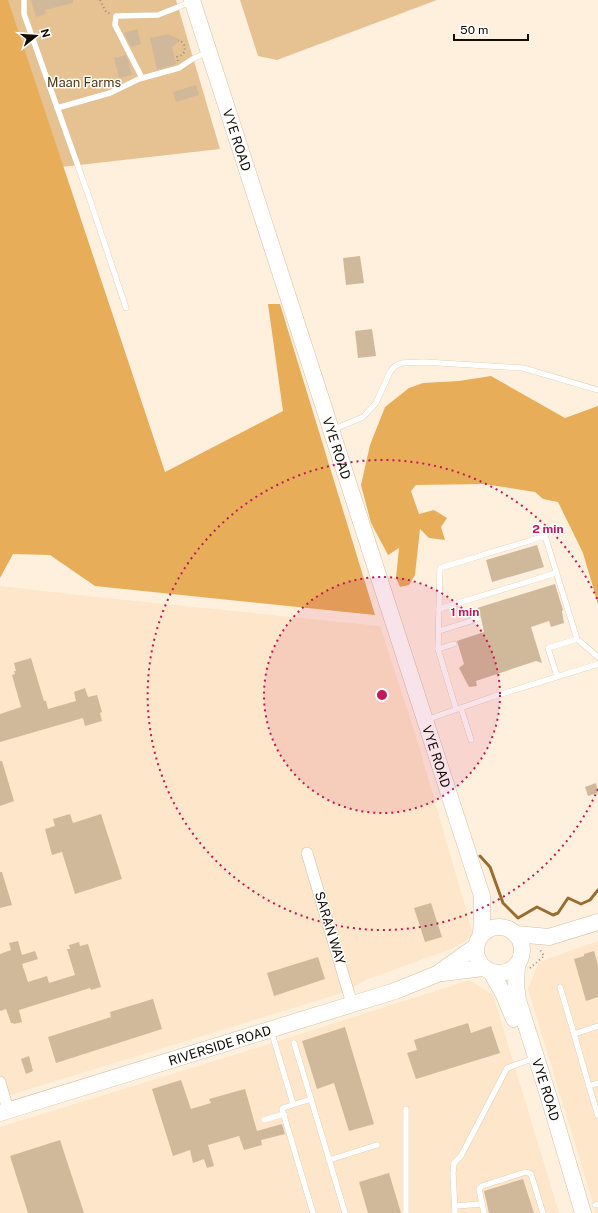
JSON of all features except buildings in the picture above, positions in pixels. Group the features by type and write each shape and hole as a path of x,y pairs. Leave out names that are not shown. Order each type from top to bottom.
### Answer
{"main road":[{"name":"VYE ROAD","path":"193,1 482,896 500,923 511,931"},
{"name":"VYE ROAD","path":"478,940 482,916 482,896"},
{"path":"543,942 496,926 488,929 478,940 476,954 478,962 487,970 498,974 505,973 522,964 543,942 598,922"},
{"path":"511,931 520,941 522,949 522,964"},
{"name":"RIVERSIDE ROAD","path":"437,974 478,940"},
{"name":"VYE ROAD","path":"522,964 516,986 518,1000 542,1075 592,1207"},
{"name":"VYE ROAD","path":"487,970 509,1005 529,1060 575,1213"},
{"name":"RIVERSIDE ROAD","path":"4,1111 395,991 437,974 487,970"}],"street":[{"name":"SARAN WAY","path":"307,853 352,1004"},
{"path":"0,1082 4,1111"}],"lane":[{"path":"24,0 24,14 90,200 126,308"},
{"path":"142,78 115,25 116,16 158,15 193,1"},
{"path":"57,108 110,93 142,78 179,68 194,58 209,52"},
{"path":"332,430 363,416 376,403 390,372 395,366 402,363 424,362 523,368 598,390"},
{"path":"471,740 458,708 438,649 440,568 545,536 577,639 598,657"},
{"path":"439,609 556,573"},
{"path":"439,631 477,619"},
{"path":"557,676 548,648 577,639"},
{"path":"438,649 454,644"},
{"path":"426,720 458,708 598,664"},
{"path":"560,987 598,1116"},
{"path":"574,1034 598,1026"},
{"path":"270,1029 293,1104"},
{"path":"294,1043 345,1213"},
{"path":"455,1213 454,1163 461,1156 507,1068 529,1060"},
{"path":"589,1086 598,1083"},
{"path":"311,1099 283,1108 313,1213"},
{"path":"406,1109 406,1213"},
{"path":"264,1120 284,1114"},
{"path":"329,1160 377,1145"},
{"path":"484,1213 479,1189 482,1186 529,1172 531,1174 543,1213"},
{"path":"455,1206 481,1204"}],"path":[{"path":"99,1 106,12 116,16"},
{"path":"178,41 182,42 185,51 182,55 177,57 179,68"},
{"path":"522,964 531,967 544,956 543,942"}],"shaded area":[{"path":"0,0 8,0 165,472 283,411 268,304 280,304 375,615 95,586 50,555 13,554 0,578"},
{"path":"491,376 565,418 598,406 598,604 583,553 558,502 543,499 535,492 484,484 416,485 411,491 419,514 434,510 447,518 441,527 445,540 429,538 420,529 415,575 409,585 400,587 396,578 399,548 388,555 371,523 361,485 370,445 385,407 409,388 423,383 459,381"},
{"path":"0,586 380,626 418,743 473,934 466,941 451,949 368,979 342,993 0,1098"},
{"path":"598,941 598,1213 596,1213 528,989 539,962"},
{"path":"470,980 493,995 559,1213 0,1213 0,1127"}],"green space":[{"name":"Maan Farms","path":"0,0 176,0 220,149 0,174"},
{"path":"240,0 437,0 277,60 258,56"}],"waterway":[{"path":"480,856 490,867 503,903 518,918 537,907 553,915 558,913 568,898 581,904 590,900 598,890"}]}
